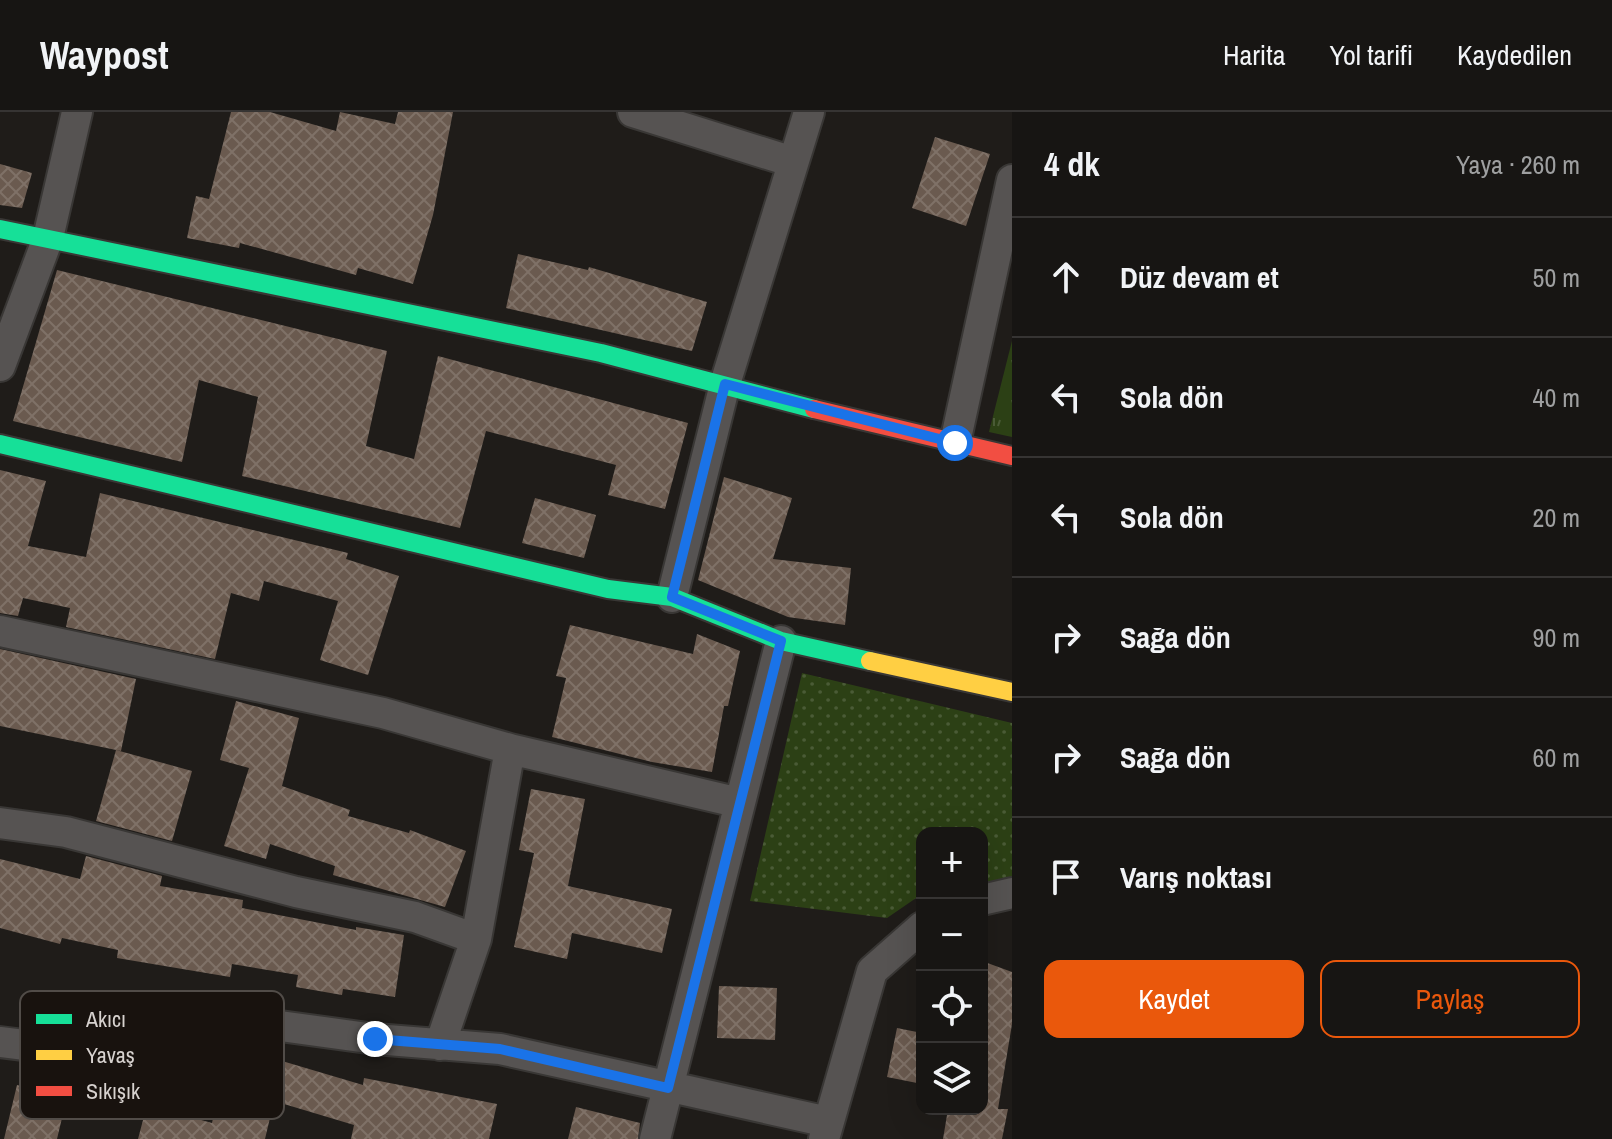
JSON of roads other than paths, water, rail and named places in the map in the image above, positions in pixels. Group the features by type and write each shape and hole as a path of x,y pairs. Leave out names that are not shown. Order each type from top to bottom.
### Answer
{"street":[{"path":"0,366 48,238 77,112"},
{"path":"633,112 793,162"},
{"path":"672,597 725,384 809,112"},
{"path":"955,443 1012,180"},
{"path":"0,229 601,353 1012,456"},
{"path":"0,444 136,480 608,589 672,597 781,641 1012,692"},
{"path":"0,631 383,713 510,749 740,803"},
{"path":"655,1139 781,641"},
{"path":"440,1045 476,939 510,749"},
{"path":"0,823 66,832 296,892 415,917 476,939"},
{"path":"986,899 1012,893"},
{"path":"284,1026 500,1049 668,1088 826,1131 872,971 916,932"},
{"path":"0,1042 20,1044"}]}
